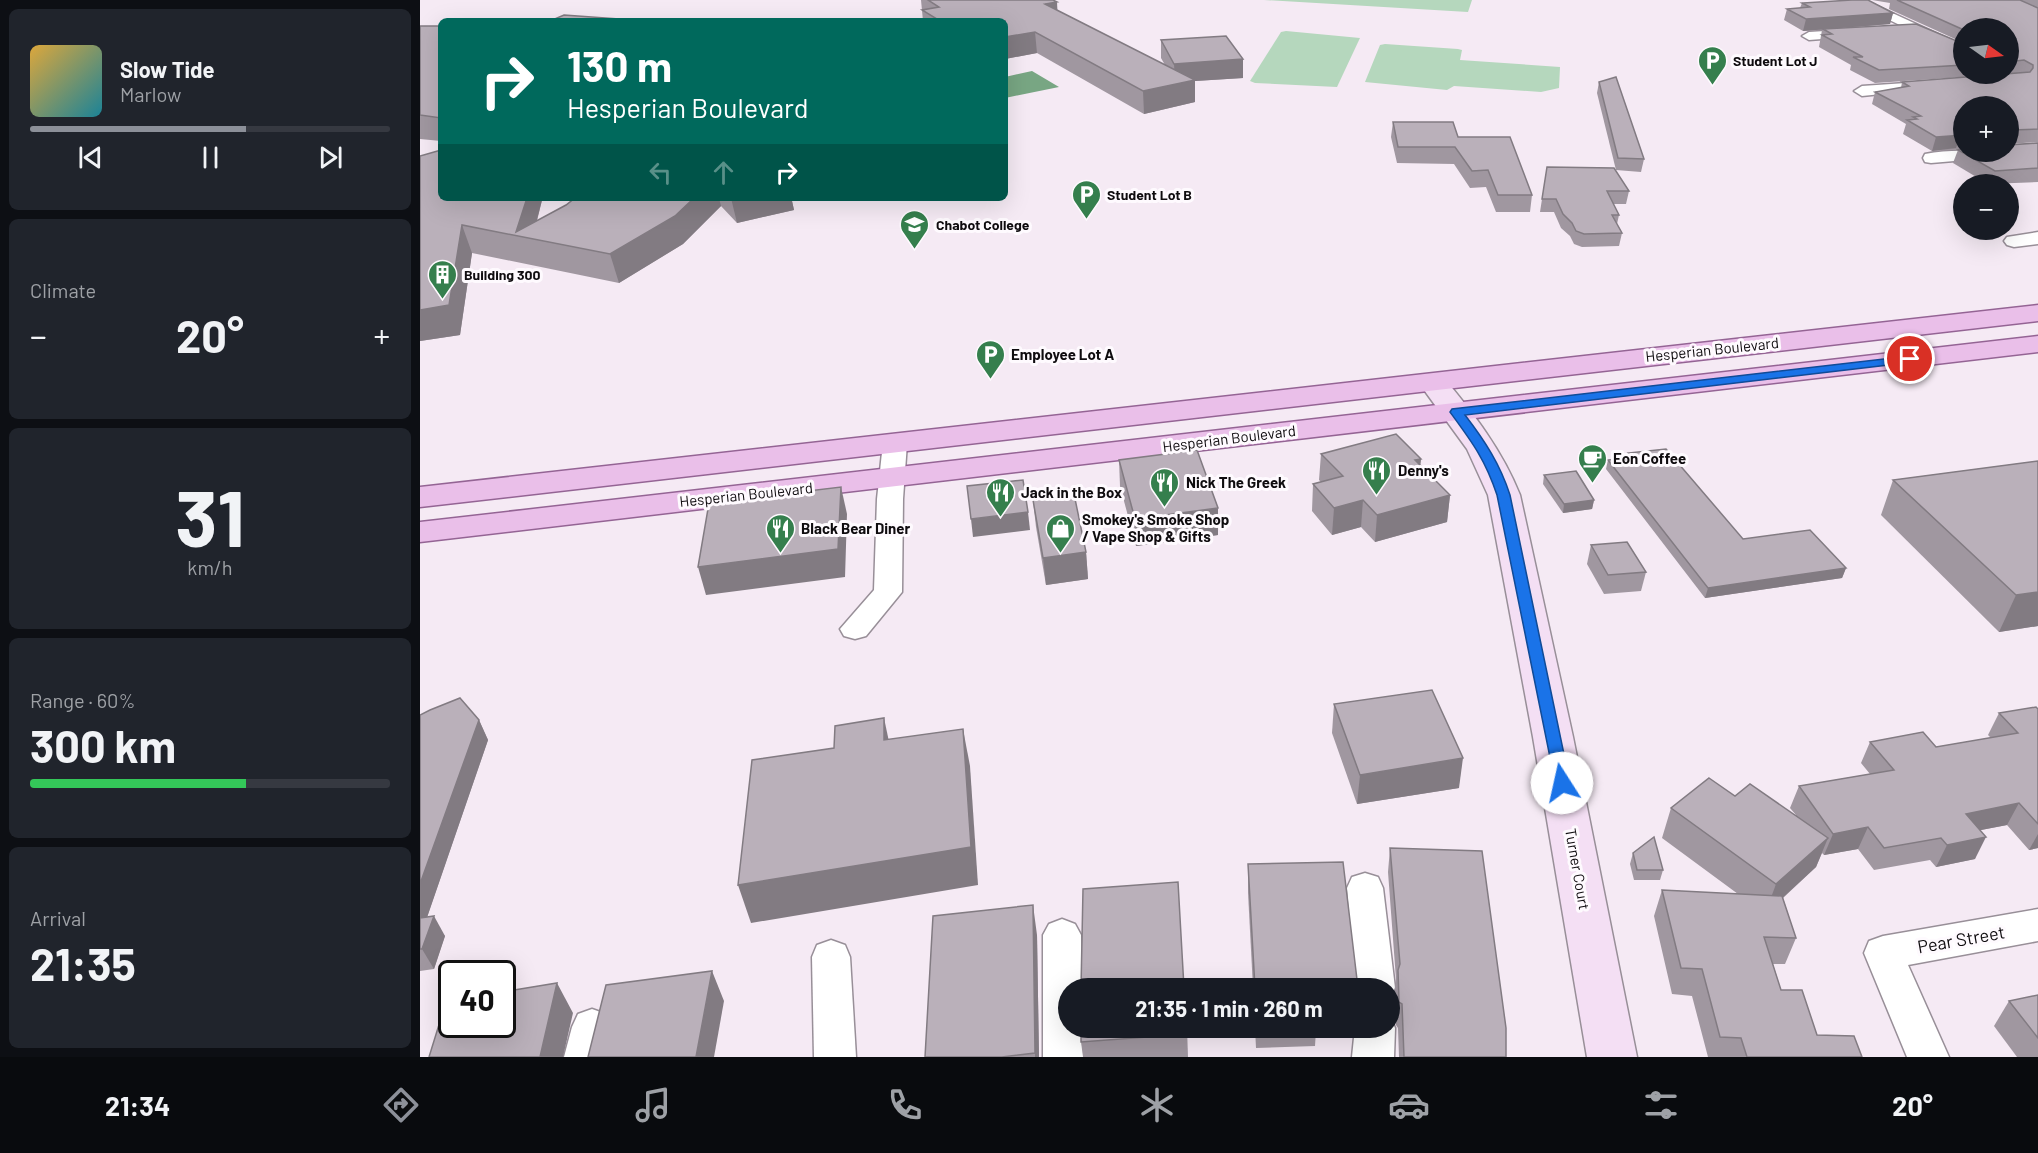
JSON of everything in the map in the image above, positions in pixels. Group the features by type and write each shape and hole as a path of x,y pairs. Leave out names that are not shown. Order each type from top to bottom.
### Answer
{"main road":[{"name":"Hesperian Boulevard","path":"420,532 892,477 1445,397 1481,375 2038,313"},
{"name":"Hesperian Boulevard","path":"420,497 895,443 2038,344"}],"street":[{"path":"1854,0 1953,47"},
{"path":"1891,31 1916,29"},
{"path":"1809,36 1868,32"},
{"path":"1862,91 1944,84"},
{"path":"1931,158 2038,149"},
{"path":"2014,241 2038,238"},
{"name":"Turner Court","path":"1445,397 1483,447 1504,495 1553,737 1612,1057"},
{"path":"855,629 888,592 895,443"},
{"path":"1365,888 1374,978"},
{"name":"Pear Street","path":"1928,1057 1883,952 2038,925"},
{"path":"1062,935 1064,1057"},
{"path":"831,957 835,1057"},
{"path":"1372,1057 1374,1038"}],"shaded area":[{"path":"1264,0 1472,0 1468,12"},
{"path":"1281,32 1360,38 1337,87 1250,81"},
{"path":"1380,45 1458,49 1462,50 1460,60 1560,67 1559,88 1541,92 1454,86 1447,90 1365,82"},
{"path":"1032,71 1059,87 1008,97 1008,76"}],"building":[{"path":"928,0 1053,0 1057,2 1045,4 1195,80 1143,91 1035,32 1008,36 1008,18 935,18 922,10 939,7"},
{"path":"1868,0 1893,13 1806,19 1787,9 1810,7 1802,3"},
{"path":"1897,0 2020,0 2038,8 2038,129 2019,130 2019,96 1953,96 1953,136 1936,137 1907,120 1921,116 1875,92 1909,86 1902,82 1953,78 1953,84 2019,84 2019,73 2030,72 2033,68 2033,65 2024,60 2019,61 2019,18 1953,18 1953,25"},
{"path":"564,15 606,18 557,18"},
{"path":"1916,24 1953,39 1953,66 1879,70 1853,57 1863,57 1822,35 1832,34 1823,29"},
{"path":"420,26 438,26 438,118 420,115"},
{"path":"1226,36 1243,59 1174,64 1161,40"},
{"path":"1616,77 1644,159 1618,158 1599,82"},
{"path":"1393,122 1453,122 1458,137 1510,137 1532,195 1498,195 1488,170 1472,171 1455,147 1398,147"},
{"path":"2038,143 2038,168 1995,171 1979,162 2019,162 2019,144"},
{"path":"438,151 438,201 526,201 516,232 571,201 691,201 675,216 610,254 462,225 449,305 420,310 420,156"},
{"path":"1547,167 1614,168 1629,191 1607,191 1619,215 1612,215 1622,233 1584,234 1576,231 1563,214 1556,199 1542,199"},
{"path":"1396,434 1421,459 1415,460 1450,495 1377,515 1363,500 1334,508 1313,484 1343,476 1321,454"},
{"path":"1666,449 1743,539 1810,530 1846,568 1708,588 1608,460 1631,457 1628,453"},
{"path":"1197,450 1218,508 1135,519 1119,460"},
{"path":"2038,461 2038,592 2016,595 1893,480"},
{"path":"1576,471 1594,500 1564,504 1544,475"},
{"path":"1023,480 1028,512 971,519 967,486"},
{"path":"841,487 838,549 698,567 709,503"},
{"path":"1074,494 1086,552 1043,558 1033,500"},
{"path":"1627,542 1646,572 1608,575 1591,545"},
{"path":"1432,690 1463,758 1360,775 1334,704"},
{"path":"460,698 479,720 420,884 420,715"},
{"path":"2036,707 2038,709 2038,824 2019,803 1966,814 1986,837 1947,845 1941,838 1884,848 1868,827 1833,834 1799,786 1894,770 1870,742 1923,732 1936,747 2018,733 1999,713"},
{"path":"884,718 884,740 963,729 971,847 738,885 752,760 834,748 835,726"},
{"path":"1709,778 1735,796 1750,784 1828,838 1776,884 1671,808"},
{"path":"1654,837 1663,870 1637,870 1633,853"},
{"path":"1390,848 1482,851 1506,1028 1506,1057 1404,1057 1402,1004 1398,978 1400,964"},
{"path":"1343,862 1357,978 1254,978 1248,864"},
{"path":"1178,882 1183,978 1081,978 1083,889"},
{"path":"1662,890 1782,896 1796,938 1764,937 1781,990 1802,990 1817,1035 1854,1036 1862,1057 1747,1057 1741,1038 1720,1037 1702,969 1681,968"},
{"path":"1033,905 1035,1053 1002,1057 925,1057 933,916"},
{"path":"434,916 422,949 420,949 420,918"},
{"path":"712,971 696,1057 588,1057 606,985"},
{"path":"557,983 540,1057 429,1057 438,1028 438,1038 516,1038 516,990"},
{"path":"2038,995 2038,1038 2009,1001"},
{"path":"1081,1038 1134,1038 1081,1042"}],"place":[{"name":"Student Lot J","path":"1712,86"},
{"name":"Student Lot B","path":"1086,220"},
{"name":"Chabot College","path":"915,250"},
{"name":"Building 300","path":"443,300"},
{"name":"Employee Lot A","path":"990,380"},
{"name":"Eon Coffee","path":"1592,484"},
{"name":"Denny's","path":"1377,496"},
{"name":"Nick The Greek","path":"1165,508"},
{"name":"Jack in the Box","path":"1000,518"},
{"name":"Black Bear Diner","path":"780,554"},
{"name":"Smokey's Smoke Shop / Vape Shop & Gifts","path":"1061,554"}],"route":[{"path":"1562,783 1504,495 1483,447 1456,412 1910,359"}]}
